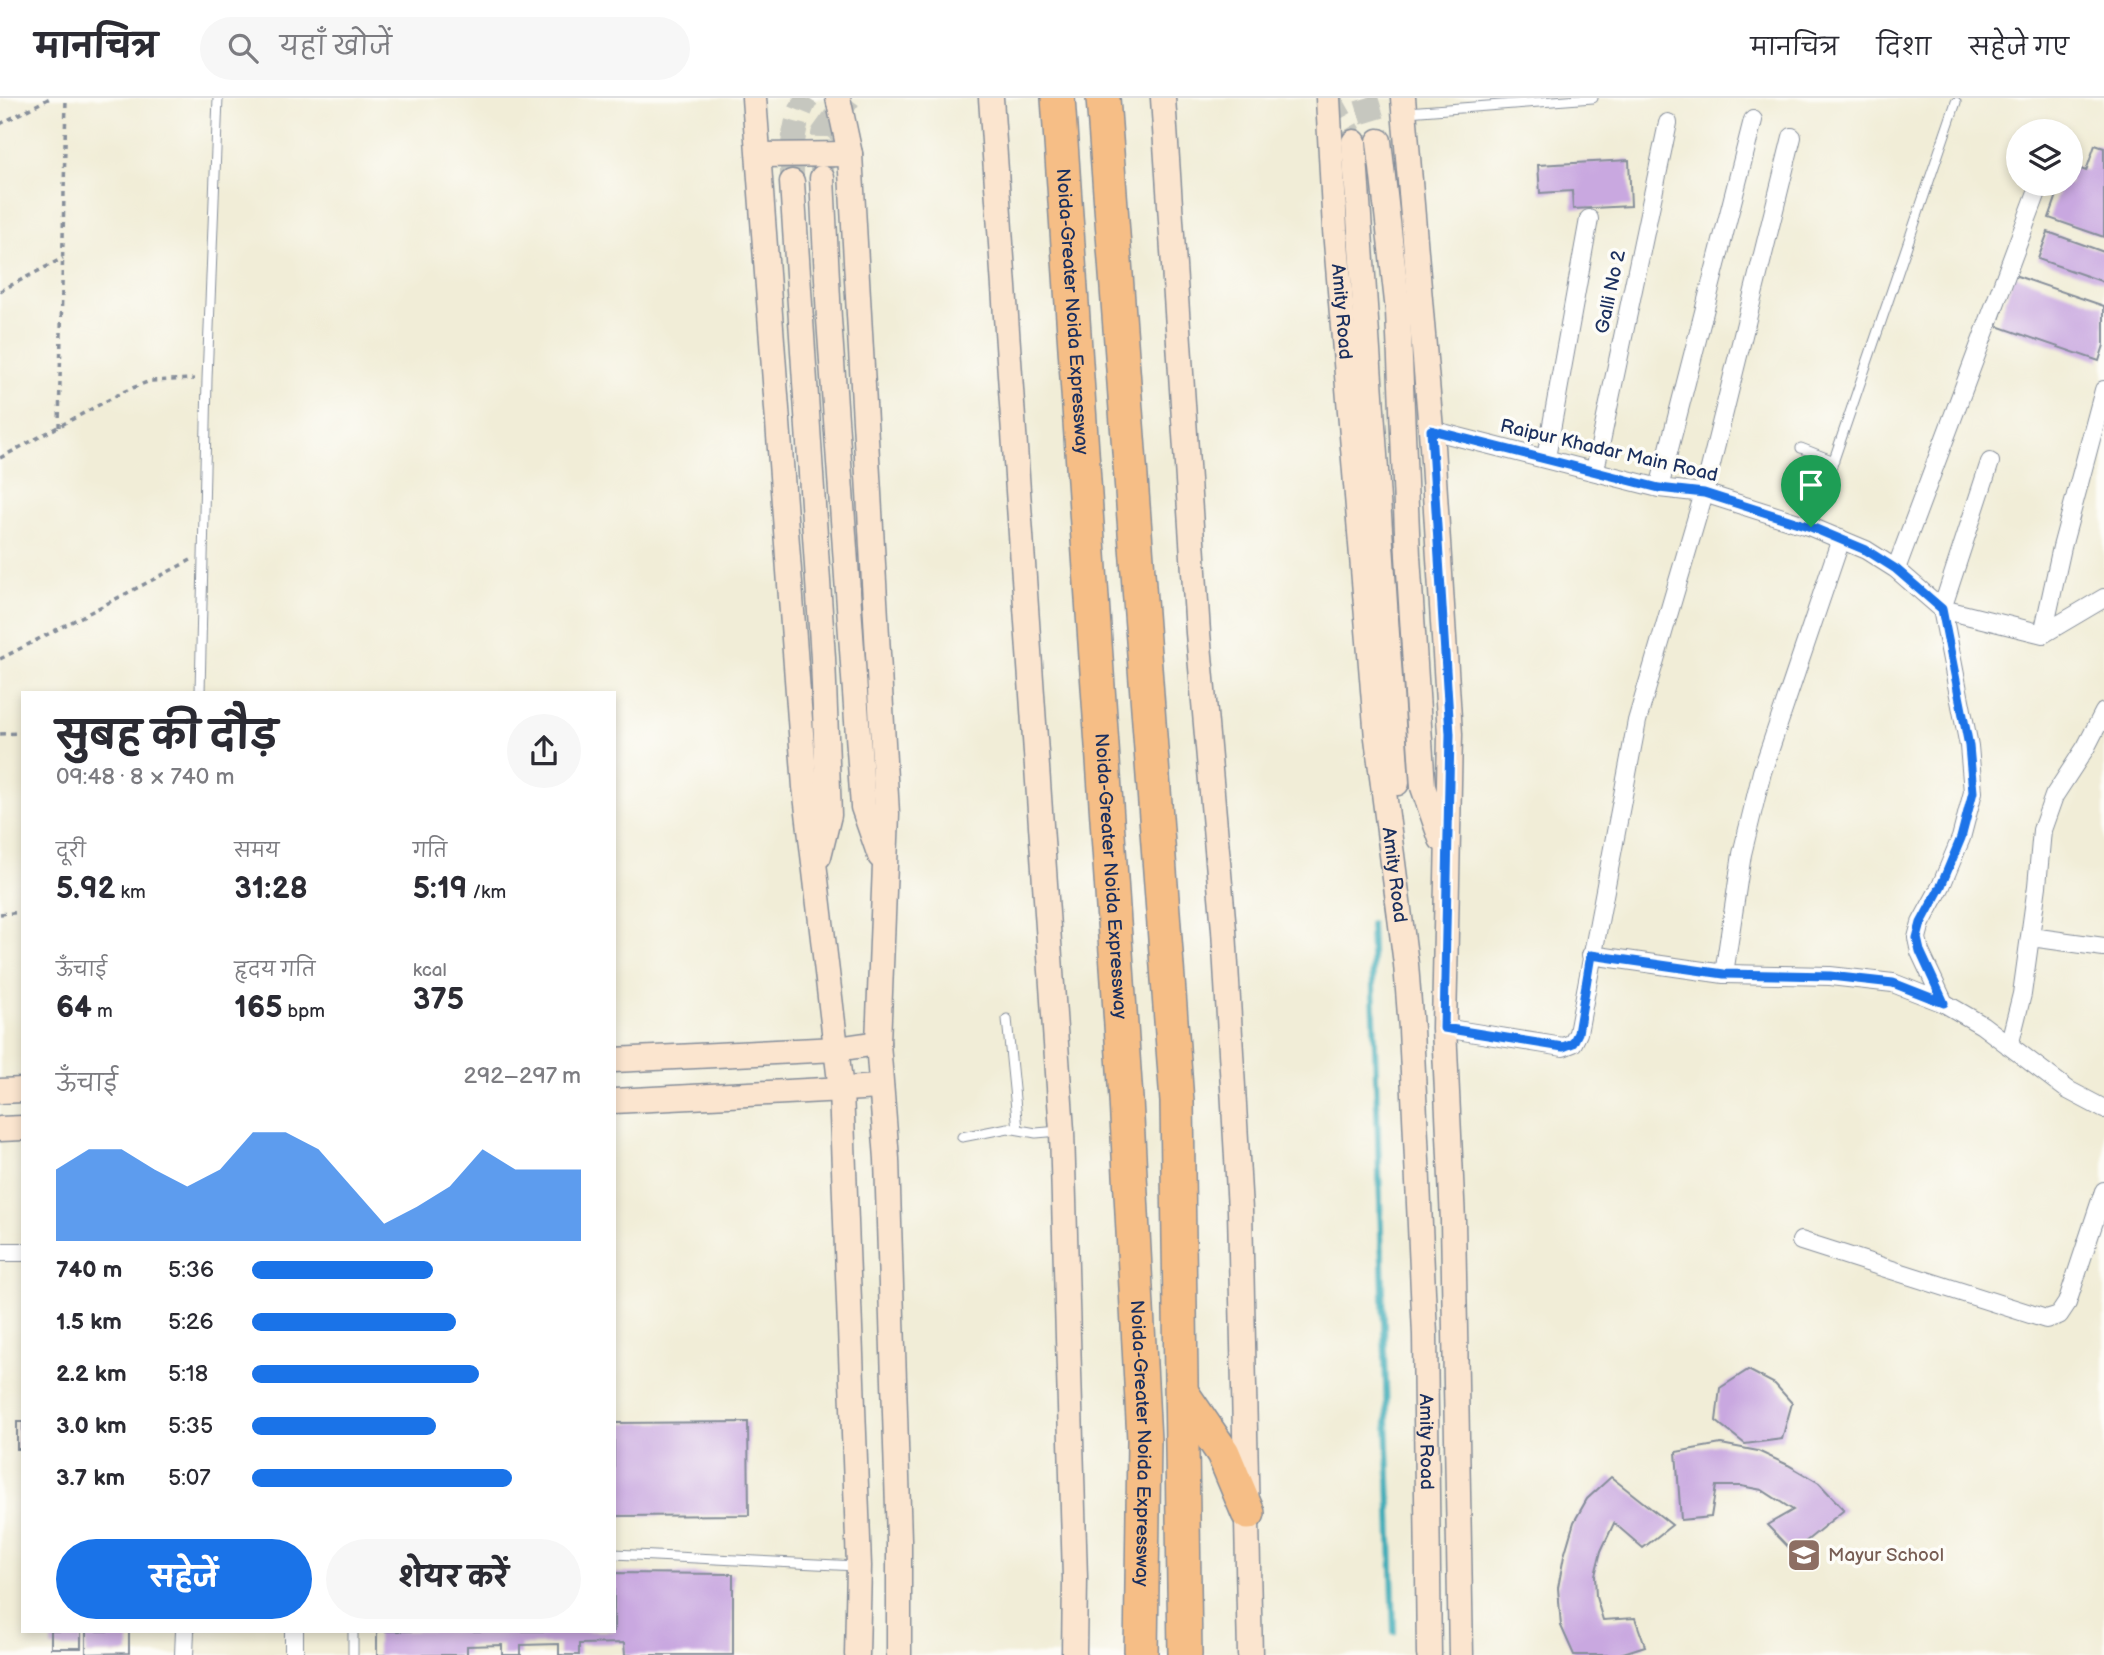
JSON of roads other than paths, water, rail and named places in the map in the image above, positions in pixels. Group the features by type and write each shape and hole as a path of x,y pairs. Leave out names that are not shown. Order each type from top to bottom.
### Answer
{"highway":[{"name":"Noida-Greater Noida Expressway","path":"1058,98 1126,1099 1144,1440 1142,1655"},
{"path":"1103,98 1177,1102 1185,1655"},
{"path":"1182,1393 1223,1453 1248,1513"}],"street":[{"path":"754,98 805,787 841,1090 859,1566 857,1655"},
{"path":"838,98 850,155 887,814 878,1043 888,1172 899,1539 899,1655"},
{"path":"991,98 1062,1131 1074,1655"},
{"path":"1163,98 1198,633 1224,930 1240,1210 1250,1655"},
{"name":"Amity Road","path":"1328,98 1335,230 1377,738 1412,1029 1425,1335 1429,1655"},
{"name":"Amity Road","path":"1404,105 1431,430 1450,734 1444,1028 1453,1233 1461,1655"},
{"path":"1659,488 1753,120"},
{"name":"Galli No 2","path":"1595,470 1668,123"},
{"path":"1444,1028 1563,1047 1573,1043 1578,1033 1637,721 1704,493 1792,137"},
{"path":"1379,141 1398,311 1408,556 1423,787 1447,856"},
{"path":"1354,142 1398,780 1390,840"},
{"path":"759,155 850,155"},
{"path":"822,178 863,807 885,872"},
{"path":"792,182 824,671 829,815 815,874"},
{"path":"1896,569 2036,196"},
{"path":"1546,458 1589,219"},
{"path":"2043,634 2062,547 2104,390"},
{"name":"Raipur Khadar Main Road","path":"1431,430 1659,488 1704,493 1811,527 1866,550 1896,569 1942,609"},
{"path":"1944,1003 1920,951 1917,938 1921,923 1941,886 1961,838 1973,792 1969,746 1942,609 1990,462"},
{"path":"1724,974 1742,854 1762,772 1841,539"},
{"path":"1942,609 2043,634 2104,598"},
{"path":"2009,1046 2022,994 2031,937 2042,830 2054,796 2086,747 2104,712"},
{"path":"2031,937 2104,947"},
{"path":"1591,955 1724,974 1830,976 1893,983 1944,1003 1982,1025 2068,1090 2104,1109"},
{"path":"616,1060 837,1049 878,1043"},
{"path":"616,1101 881,1087"},
{"path":"0,1091 21,1090"},
{"path":"0,1129 21,1128"},
{"path":"1801,1241 2046,1319 2059,1315 2067,1303 2104,1191"},
{"path":"0,1252 21,1252"},
{"path":"184,1655 185,1633"},
{"path":"294,1633 294,1655"}],"lane":[{"path":"200,691 207,379 218,98"},
{"path":"1404,105 1594,98"},
{"path":"1811,527 1956,102"},
{"path":"1801,448 1834,461"},
{"path":"1007,1019 1018,1129"},
{"path":"962,1137 1008,1128 1036,1133 1062,1131"},
{"path":"616,1554 859,1566"},
{"path":"353,1655 354,1633"}],"waterway":[{"path":"1371,924 1394,1632"}],"tunnel":[{"path":"792,182 795,128 807,98"},
{"path":"822,173 823,134 849,98"},
{"path":"1329,98 1354,142"},
{"path":"1366,98 1379,141"}],"place":[{"name":"Mayur School","path":"1804,1555"}]}
